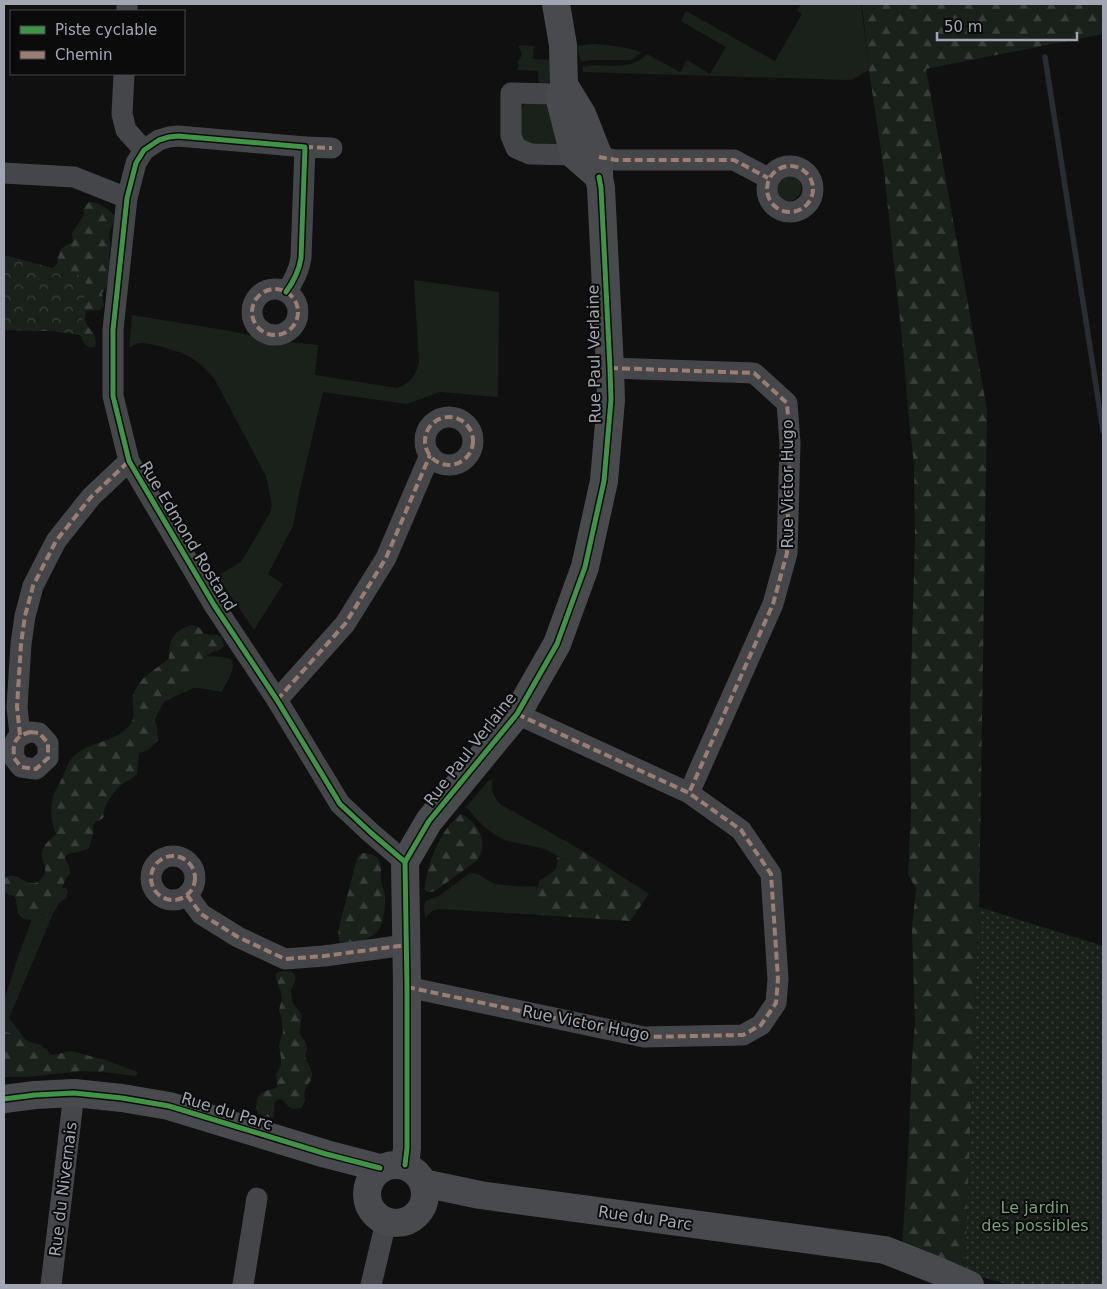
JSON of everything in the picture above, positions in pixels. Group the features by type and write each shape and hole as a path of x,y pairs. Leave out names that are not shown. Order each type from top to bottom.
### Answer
{"street":[{"path":"556,4 563,45 561,90 511,94 511,136 516,148 530,154 591,163 616,160 734,160 768,178"},
{"path":"124,75 122,114 126,130 144,150 159,140 178,136 332,148"},
{"name":"Rue Paul Verlaine","path":"405,862 430,821 517,714 557,644 585,567 604,481 611,400 601,188 591,163 582,114 561,90"},
{"path":"286,292 299,269 301,258 305,147"},
{"name":"Rue Edmond Rostand","path":"144,150 136,163 127,198 113,330 113,396 129,461 214,605 277,700 340,804 405,862"},
{"path":"4,173 74,177 127,198"},
{"name":"Rue Victor Hugo","path":"610,368 624,370 754,373 787,403 790,443 787,554 773,604 689,793"},
{"path":"277,700 345,624 376,575 386,558 430,455"},
{"path":"20,735 18,707 21,644 25,616 33,586 56,541 91,497 129,461"},
{"name":"Rue Victor Hugo","path":"407,987 644,1037 743,1035 760,1025 776,1003 778,979 771,874 741,830 689,793 517,714"},
{"path":"403,1172 407,1138 405,862"},
{"path":"187,895 201,914 238,937 285,959 324,956 406,945"},
{"name":"Rue du Parc","path":"4,1099 74,1093 122,1098 169,1106 326,1154 403,1172 480,1195 884,1250 970,1285"},
{"name":"Rue du Nivernais","path":"51,1285 74,1093"},
{"name":"Rue du Parc","path":"326,1154 366,1194"},
{"path":"403,1172 425,1190 425,1199 418,1213 412,1219 404,1222 386,1222 372,1211 368,1203 366,1194 368,1184 372,1175 403,1172"},
{"name":"Rue du Parc","path":"418,1213 480,1195"},
{"path":"243,1285 257,1198"},
{"path":"371,1285 386,1222"},
{"name":"Rue du Parc","path":"810,1240 924,1285"}],"green space":[{"path":"801,4 861,4 869,70 851,80 583,72 582,67 632,64 647,54 680,72 687,60 710,74 726,47 681,21 686,11 775,61 802,14 797,10"},
{"path":"862,4 1103,4 1103,34 926,69 987,410 979,907 965,1272 902,1250 915,1024 912,929 916,888 908,875 911,811 910,710 915,539 914,465 884,171 869,70"},
{"path":"593,44 617,46 641,52 630,60 589,60 581,62 577,46"},
{"path":"519,45 534,46 533,59 558,60 551,82 539,85 538,71 517,70 519,66 517,62 521,55"},
{"path":"527,103 552,103 566,144 532,145 521,140 521,110 523,105"},
{"path":"788,175 798,178 801,188 798,198 788,201 778,198 775,188 778,178"},
{"path":"89,202 103,206 115,216 109,236 109,256 112,263 107,286 102,293 104,306 100,310 86,311 86,323 95,337 95,347 89,347 85,344 80,335 54,331 4,330 48,272 57,264 61,250 73,242 72,233 84,215 83,209"},
{"path":"4,255 86,277 81,335 54,331 4,330"},
{"path":"414,280 499,292 498,397 440,392 407,404 323,392 293,526 268,574 283,584 254,630 217,576 241,562 270,513 272,505 266,476 215,380 204,368 195,360 174,350 144,343 135,344 129,348 132,315 278,341 318,345 315,375 397,388 406,384 412,378 419,363"},
{"path":"192,625 200,628 204,634 221,636 224,646 220,650 206,656 195,673 188,677 181,691 164,702 154,720 157,726 158,740 148,750 139,753 137,774 121,785 109,800 104,816 95,822 93,826 89,848 66,855 65,858 70,874 62,888 66,888 68,891 66,898 59,903 53,914 38,916 30,920 24,919 18,913 14,896 5,892 4,881 6,877 11,876 26,882 35,883 44,876 43,849 56,834 51,815 53,796 70,761 77,753 118,735 130,725 133,715 135,689 148,674 169,658 171,641 176,633"},
{"path":"206,656 225,657 232,662 232,670 222,692 194,688 176,696 181,691 188,677 195,673"},
{"path":"493,779 493,792 500,804 581,850 570,858 562,859 544,849 505,840 489,830 466,807 488,781"},
{"path":"461,814 478,828 482,842 480,856 475,862 435,891 425,891 431,860 441,838 454,820"},
{"path":"581,850 649,894 630,921 540,915 537,911 534,898 540,880 555,869 557,857 567,859 573,857"},
{"path":"363,853 374,856 380,864 381,880 385,895 382,920 377,932 369,938 340,943 338,934 340,923 357,859"},
{"path":"470,873 477,874 496,884 537,886 535,908 540,915 440,909 431,912 425,919 424,905 426,901 439,896"},
{"name":"Le jardin des possibles","path":"979,907 1103,946 1103,1285 1010,1285 965,1272"},
{"path":"53,914 9,1018 25,1039 14,1033 4,1032 4,1000 32,919"},
{"path":"282,971 292,972 295,975 295,982 291,991 292,997 294,1005 301,1015 300,1034 307,1046 305,1058 312,1077 304,1093 305,1102 301,1108 293,1109 282,1099 278,1099 274,1103 273,1118 258,1114 257,1104 258,1098 262,1093 277,1087 276,1074 281,1065 279,1046 283,1032 279,1010 282,999 276,975"},
{"path":"4,1032 14,1033 30,1042 41,1045 50,1054 55,1055 71,1051 105,1060 106,1064 101,1072 82,1071 27,1077 4,1077"},
{"path":"105,1060 138,1072 136,1076 101,1072 106,1064"}],"waterway":[{"path":"1045,57 1103,431"}],"marked path":[{"path":"305,147 332,148"},
{"path":"599,157 616,160 734,160 768,178"},
{"path":"785,166 795,166 809,176 813,189 809,202 803,208 795,212 785,212 771,202 767,194 767,184 777,170 785,166"},
{"path":"271,289 279,289 288,293 294,299 298,312 294,325 288,331 279,335 271,335 262,331 256,325 252,316 252,308 256,299 262,293 271,289"},
{"path":"610,368 754,373 787,403 790,443 787,553 773,604 689,793"},
{"path":"444,417 454,417 466,424 473,436 473,441 473,446 466,458 454,465 444,465 436,461 429,454 425,446 425,436 429,428 436,421 444,417"},
{"path":"277,700 345,624 386,558 430,455"},
{"path":"20,735 17,707 21,644 25,616 33,586 56,541 91,497 129,461"},
{"path":"407,987 644,1037 743,1035 761,1025 776,1003 778,979 771,874 741,830 689,793 517,714"},
{"path":"30,732 39,733 48,743 48,758 36,769 21,767 14,758 14,744 18,738 30,732"},
{"path":"173,856 185,860 191,866 195,878 191,890 185,896 173,900 161,896 155,890 151,878 155,866 161,860 173,856"},
{"path":"187,895 201,914 238,937 285,959 324,956 406,945"}],"cycle path":[{"path":"286,292 296,276 301,258 305,147 178,136 159,140 144,150 136,163 127,198 113,330 113,396 129,461 214,605 277,700 340,804 405,862"},
{"path":"405,1165 407,1148 405,862 429,821 517,714 557,644 585,567 604,481 611,400 599,177"},
{"path":"4,1099 74,1093 122,1098 169,1106 326,1154 380,1168"}]}
